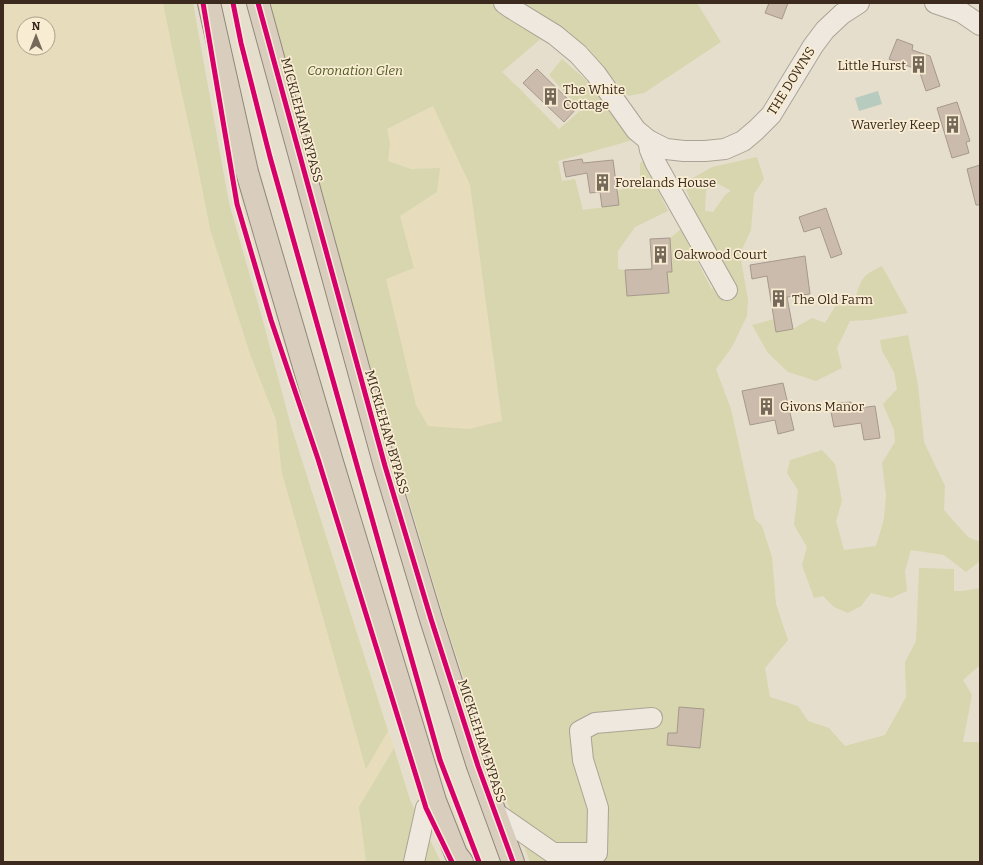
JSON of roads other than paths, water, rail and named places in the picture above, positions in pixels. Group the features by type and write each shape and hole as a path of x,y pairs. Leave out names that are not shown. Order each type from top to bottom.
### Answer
{"highway":[{"path":"209,3 248,172 330,454 435,801 456,854 462,862"},
{"name":"MICKLEHAM BYPASS","path":"258,3 385,466 473,752 513,862"}],"street":[{"name":"THE DOWNS","path":"504,3 555,34 578,54 596,74 636,130 648,140 666,148 684,151 705,151 725,148 743,141 771,115 813,46 825,30 842,14 859,3"},
{"path":"935,3 960,12 980,25"},
{"path":"648,140 655,162 727,290"},
{"path":"494,812 553,853 592,858 598,808 583,760 580,731 595,723 652,718"},
{"path":"414,862 426,808 435,801"}],"place":[{"name":"Little Hurst","path":"919,65"},
{"name":"The White Cottage","path":"550,96"},
{"name":"Waverley Keep","path":"953,124"},
{"name":"Forelands House","path":"602,182"},
{"name":"Oakwood Court","path":"661,254"},
{"name":"The Old Farm","path":"779,299"},
{"name":"Givons Manor","path":"767,406"}],"park label":[{"name":"Coronation Glen","path":"355,70"}]}
